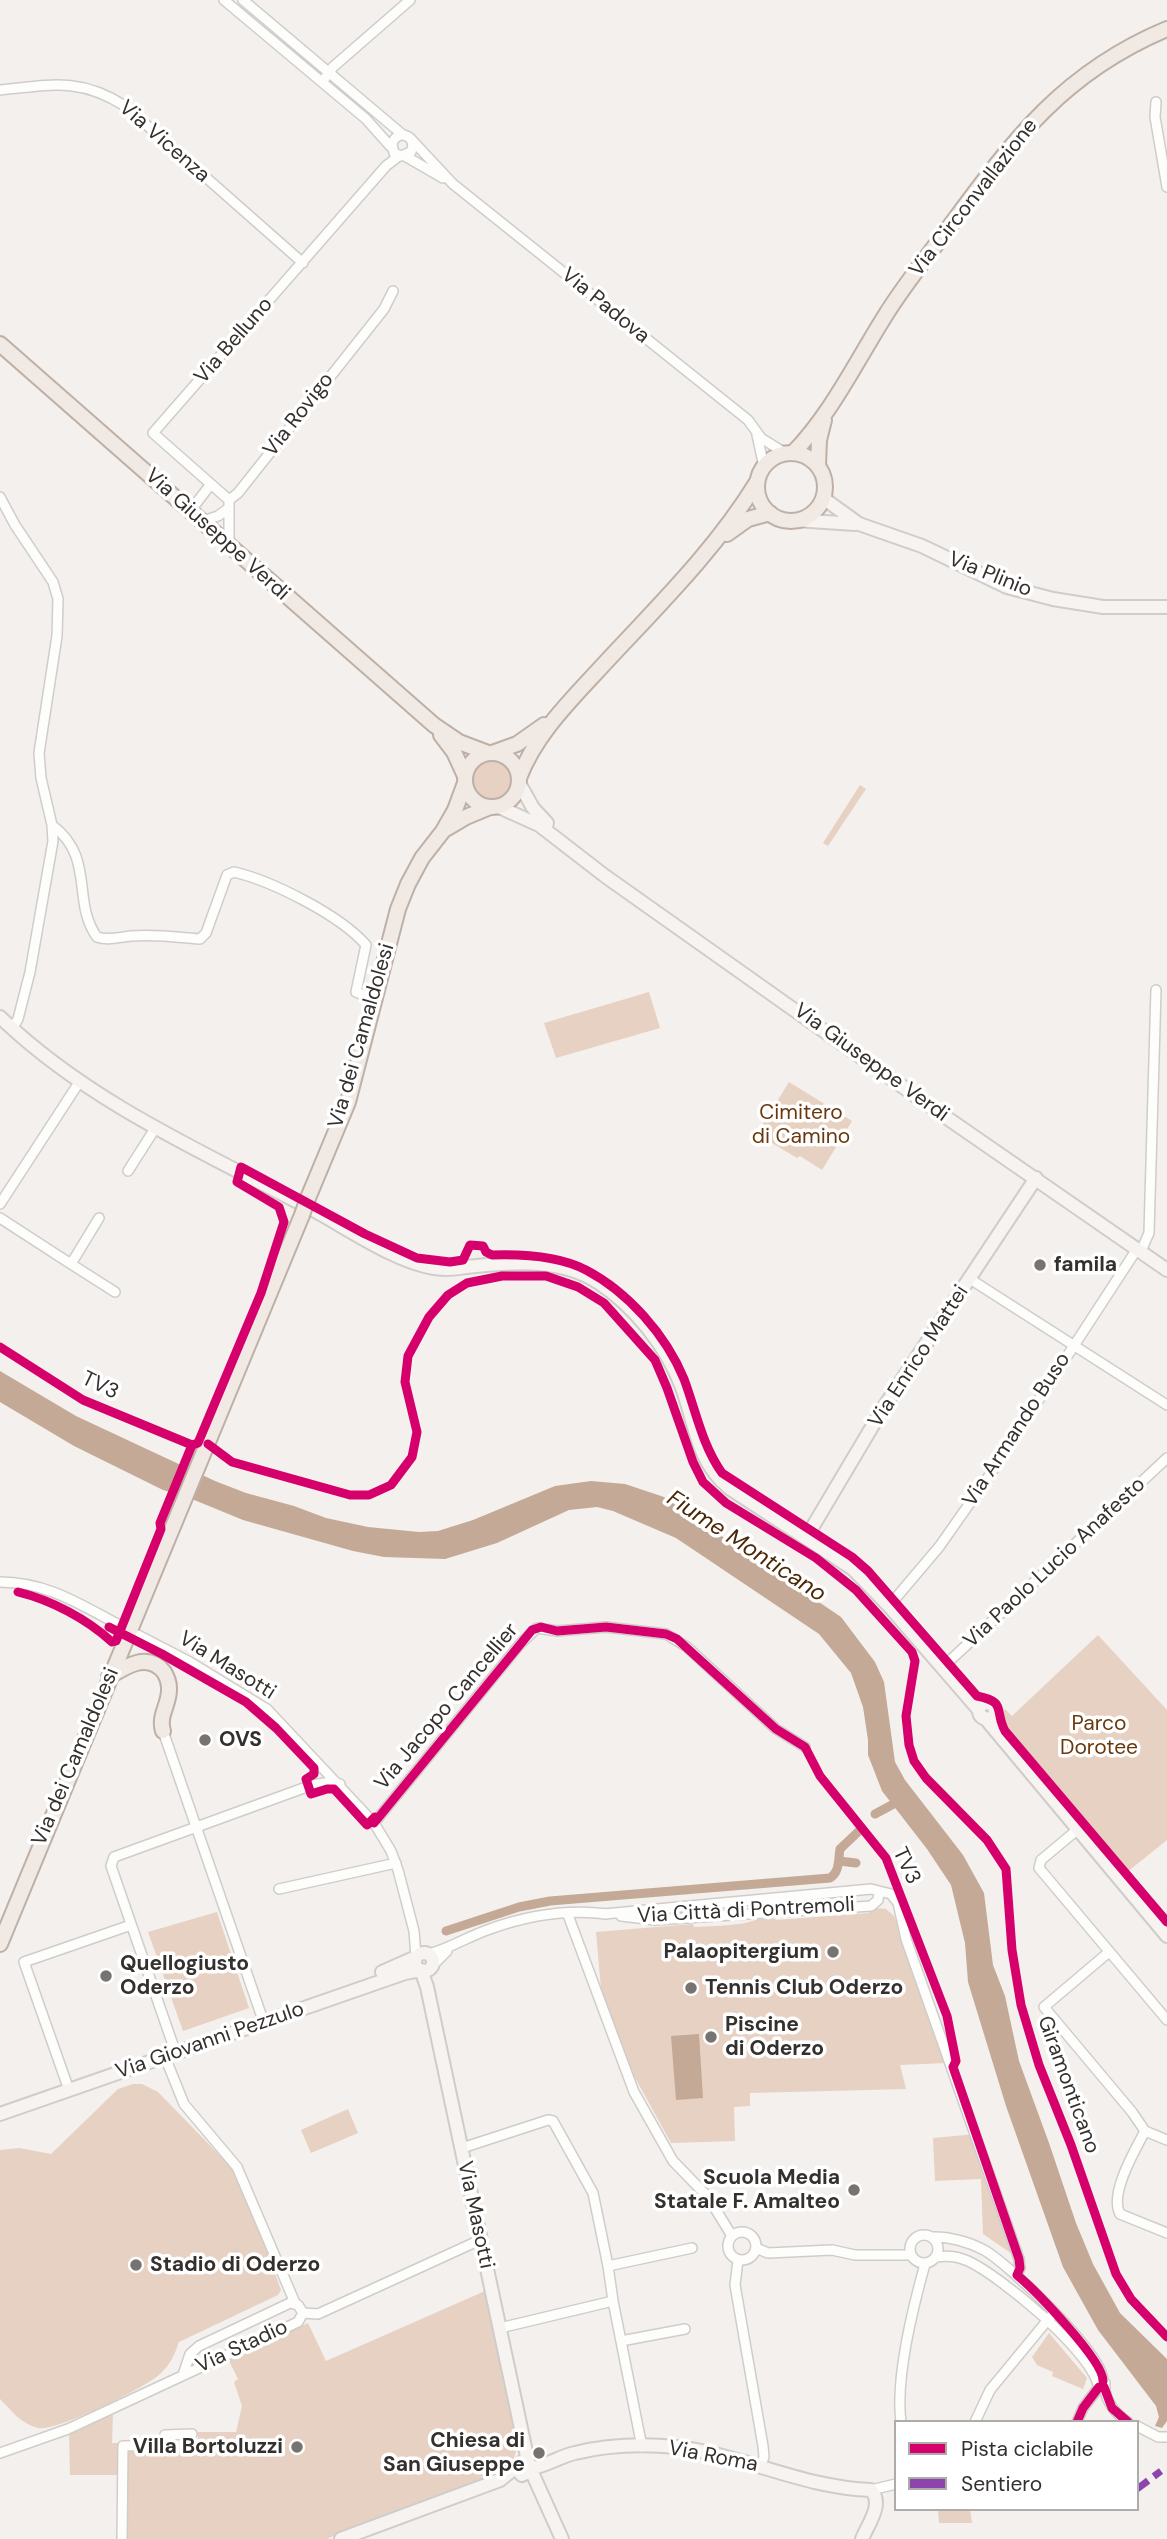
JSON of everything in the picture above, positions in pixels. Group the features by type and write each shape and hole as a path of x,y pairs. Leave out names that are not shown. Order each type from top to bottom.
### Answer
{"main road":[{"name":"Via Circonvallazione","path":"789,453 826,412 887,313 1020,133 1081,77 1122,51 1167,29"},
{"name":"Via Giuseppe Verdi","path":"0,344 434,725 459,742 490,753"},
{"name":"Via Circonvallazione","path":"818,466 819,440 826,412"},
{"path":"559,713 526,739 473,761 465,780 471,797 476,802 495,807 513,798 527,757 559,713 717,541 770,460 789,453 803,455 818,466 825,487 823,498 813,513 795,520 780,519 762,505 757,482"},
{"path":"717,541 748,519 770,513"},
{"name":"Via Giuseppe Verdi","path":"434,725 454,752 465,780"},
{"path":"490,753 499,754 513,763 519,781"},
{"name":"Via dei Camaldolesi","path":"0,1944 348,1102 398,909 422,858 455,810 465,780"},
{"name":"Via dei Camaldolesi","path":"443,831 466,817 495,807"},
{"path":"110,1677 140,1662 149,1661 159,1667 167,1676 169,1688 162,1714 163,1731"}],"street":[{"path":"224,0 407,137 453,184"},
{"path":"243,0 397,152 453,184"},
{"path":"325,78 410,0"},
{"name":"Via Vicenza","path":"0,90 62,84 106,94 125,106 303,263"},
{"path":"1156,102 1155,117 1167,187"},
{"path":"397,152 395,138 407,137"},
{"name":"Via Belluno","path":"211,484 153,433 397,152 413,149 407,137"},
{"name":"Via Padova","path":"453,184 738,412 770,445 789,453"},
{"name":"Via Rovigo","path":"229,504 384,309 393,291"},
{"path":"756,430 764,467"},
{"path":"191,510 211,484 229,504 229,544"},
{"path":"0,497 53,582 58,599 57,636 39,753 43,788 52,825 52,849 30,972 18,1019 12,1029"},
{"name":"Via Plinio","path":"823,498 859,524"},
{"path":"203,521 218,516 229,504"},
{"name":"Via Plinio","path":"795,520 859,524 922,546 1007,587 1029,593 1103,607 1167,607"},
{"name":"Via Giuseppe Verdi","path":"519,781 533,808 577,853"},
{"name":"Via Giuseppe Verdi","path":"495,807 532,820 625,890 1167,1270"},
{"path":"52,825 66,835 78,860 88,915 97,937 105,940 130,936 200,939 206,933 227,875 234,872 283,890 354,930 366,945 356,992 373,999"},
{"name":"Via Armando Buso","path":"889,1605 939,1547 991,1473 1149,1233 1156,990"},
{"path":"0,1017 80,1081 156,1127 245,1176 416,1263 435,1269 451,1269 528,1262 580,1273 599,1283 636,1316 668,1359 681,1385 702,1454 715,1475 730,1488 853,1569 889,1605 983,1710 997,1732 1167,1936"},
{"path":"0,1204 80,1081"},
{"path":"128,1171 156,1127"},
{"name":"Via Enrico Mattei","path":"806,1538 882,1410 1036,1178"},
{"path":"0,1218 115,1292"},
{"path":"71,1264 99,1219"},
{"path":"970,1279 1167,1405"},
{"name":"Via Paolo Lucio Anafesto","path":"943,1667 1167,1458"},
{"path":"0,1582 38,1585 121,1626"},
{"name":"Via Jacopo Cancellier","path":"374,1823 503,1664 537,1628 557,1632 606,1627 666,1634 677,1639 776,1729 804,1747"},
{"name":"Via Masotti","path":"138,1635 267,1709 374,1823 396,1863 414,1931 426,1961 427,1987 500,2328 523,2443 524,2469 540,2491 562,2539"},
{"path":"163,1731 262,2019"},
{"path":"312,1785 320,1777 322,1765"},
{"path":"173,2045 111,1866 114,1857 312,1785 331,1782 340,1784"},
{"path":"1077,1830 1041,1860 1039,1868 1167,2020"},
{"path":"279,1889 396,1863"},
{"name":"Via Città di Pontremoli","path":"604,1914 871,1889 891,1894 898,1903 906,1939 1019,2259 1017,2274"},
{"name":"Via Città di Pontremoli","path":"426,1961 490,1929 535,1916 560,1913 568,1915 581,1911 658,1920 748,1918 871,1906 878,1900 879,1892"},
{"path":"747,1900 748,1918"},
{"path":"658,1920 662,1908"},
{"path":"568,1915 634,2092 673,2161 708,2197 732,2236"},
{"path":"68,2086 24,1962 131,1925"},
{"path":"1110,1952 1044,2007 1145,2131 1167,2140"},
{"name":"Via Giovanni Pezzulo","path":"0,2106 165,2057 392,1969 426,1961"},
{"name":"Via Giovanni Pezzulo","path":"0,2114 173,2045 262,2019"},
{"path":"165,2057 184,2104 237,2166 295,2302 303,2313"},
{"path":"462,2148 548,2120 553,2121 593,2193 642,2447"},
{"path":"1145,2131 1119,2189 1116,2206 1123,2215 1167,2233"},
{"path":"740,2232 748,2234 754,2240 756,2248 752,2256 738,2260 729,2252 728,2243 732,2236 740,2232"},
{"path":"925,2264 916,2262 910,2255 909,2246 914,2238 922,2235 970,2244 1017,2274 1052,2310 1100,2368 1101,2385 1083,2408 1078,2420"},
{"path":"931,2237 938,2248 936,2257"},
{"name":"Via Stadio","path":"0,2453 68,2428 298,2322 303,2313 318,2314 480,2240"},
{"path":"608,2266 692,2248"},
{"path":"756,2248 768,2253 832,2250 855,2255 910,2255"},
{"path":"901,2419 903,2372 913,2306 925,2264 936,2257 954,2256 979,2267 1044,2317 1090,2366 1112,2408 1126,2420"},
{"path":"738,2260 735,2285 763,2446 764,2457 760,2466"},
{"path":"500,2328 613,2301"},
{"path":"183,2375 190,2354 201,2344 295,2302"},
{"path":"976,2420 990,2390 1052,2310"},
{"path":"621,2341 685,2329"},
{"path":"201,2344 199,2354 209,2363"},
{"path":"1139,2427 1158,2437 1167,2437"},
{"path":"122,2539 123,2446 165,2445 165,2435 192,2434"},
{"name":"Via Roma","path":"341,2539 524,2469 584,2451 622,2446 675,2447 709,2452 834,2488 871,2490 893,2485"},
{"path":"862,2539 876,2507 893,2485"},
{"path":"871,2490 876,2496 876,2507"}],"green space":[{"path":"492,760 500,761 506,766 511,772 511,788 506,794 500,799 492,800 484,799 478,794 473,788 472,780 473,772 478,766 484,761"},
{"path":"860,785 866,789 828,846 823,843"},
{"path":"649,992 660,1028 556,1058 544,1023"},
{"name":"Cimitero di Camino","path":"789,1082 852,1121 822,1170 757,1134"},
{"name":"Parco Dorotee","path":"1098,1635 1167,1710 1167,1840 1126,1873 1001,1726 999,1720 1005,1709 1012,1716"},
{"path":"875,1908 886,1909 894,1916 947,2063 900,2065 906,2089 750,2093 750,2106 734,2107 735,2141 671,2143 622,2054 601,1989 596,1932 693,1924 694,1927 728,1925 767,1918 777,1920 868,1913"},
{"path":"217,1912 249,2008 183,2031 148,1932"},
{"name":"Stadio di Oderzo","path":"142,2084 158,2092 231,2167 281,2290 278,2295 179,2342 164,2371 137,2389 81,2416 38,2428 21,2420 0,2399 0,2150 19,2148 51,2154 118,2089"},
{"path":"348,2109 358,2133 311,2153 301,2130"},
{"path":"976,2134 1015,2256 983,2234 981,2179 935,2181 933,2138"},
{"path":"485,2291 517,2441 512,2461 497,2476 360,2524 327,2539 127,2539 127,2451 197,2452 198,2432 236,2432 242,2406 234,2382 238,2379 228,2359 308,2323 326,2361"},
{"path":"1049,2333 1087,2378 1083,2389 1052,2376 1053,2372 1037,2365 1032,2357"},
{"path":"113,2412 112,2443 118,2443 118,2475 70,2475 69,2432"},
{"path":"938,2511 970,2511 972,2523 939,2523"}],"shaded area":[{"path":"0,1371 76,1416 215,1481 326,1518 368,1527 438,1531 473,1520 555,1486 591,1481 625,1484 664,1497 841,1617 875,1662 884,1682 895,1762 905,1780 963,1855 984,1893 993,1965 1005,1996 1019,2061 1076,2223 1093,2264 1120,2313 1167,2359 1167,2421 1162,2428 1155,2426 1159,2417 1156,2406 1098,2330 1063,2267 1006,2106 968,1982 965,1943 951,1885 882,1791 868,1755 863,1707 851,1673 819,1634 676,1538 613,1511 597,1507 569,1510 497,1543 445,1559 384,1557 243,1520 163,1490 74,1446 0,1402"},
{"path":"699,2034 703,2098 676,2100 671,2036"}],"waterway":[{"path":"875,1814 901,1800"},
{"path":"446,1931 519,1907 550,1901 830,1878 837,1869 840,1849 859,1831"},
{"path":"839,1861 856,1863"}],"marked path":[{"path":"1139,2488 1161,2471"}],"cycle path":[{"path":"18,1592 68,1611 112,1642 116,1641 192,1445 198,1443 261,1293 284,1222 279,1207 237,1182 241,1167 365,1234 417,1258 450,1262 463,1260 470,1245 483,1246 486,1252 492,1255 540,1257 575,1265 602,1279 616,1290 644,1316 667,1346 684,1379 704,1439 722,1473 852,1557 868,1571 977,1696 996,1704 1005,1731 1167,1922"},
{"name":"Giramonticano","path":"208,1444 232,1462 350,1495 369,1495 391,1485 412,1457 417,1432 405,1382 408,1356 429,1317 448,1295 467,1283 502,1276 546,1276 578,1287 604,1303 655,1360 703,1482 726,1503 816,1558 856,1590 912,1652 915,1661 906,1716 909,1745 914,1761 926,1778 987,1840 1006,1869 1012,1950 1021,2005 1039,2065 1071,2145 1116,2274 1131,2299 1167,2337"},
{"name":"TV3","path":"0,1347 83,1400 192,1445"},
{"path":"109,1627 246,1702 276,1728 314,1768 314,1774 306,1779 311,1794 334,1789 367,1825 377,1818"},
{"name":"TV3","path":"374,1823 532,1630 541,1627 557,1631 606,1627 666,1634 677,1639 776,1729 805,1747 820,1776 886,1858 947,2016 956,2061 953,2067 1019,2259 1020,2268 1017,2275 1081,2343 1093,2358 1103,2381"},
{"path":"1078,2420 1083,2408 1099,2387 1104,2387 1112,2408 1126,2420"}],"place":[{"name":"famila","path":"1040,1265"},
{"name":"OVS","path":"205,1740"},
{"name":"Palaopitergium","path":"833,1952"},
{"name":"Quellogiusto Oderzo","path":"106,1976"},
{"name":"Tennis Club Oderzo","path":"691,1988"},
{"name":"Piscine di Oderzo","path":"711,2037"},
{"name":"Scuola Media Statale F. Amalteo","path":"854,2190"},
{"name":"Stadio di Oderzo","path":"136,2265"},
{"name":"Villa Bortoluzzi","path":"297,2447"},
{"name":"Chiesa di San Giuseppe","path":"539,2453"}],"water label":[{"name":"Fiume Monticano","path":"746,1547"}]}
